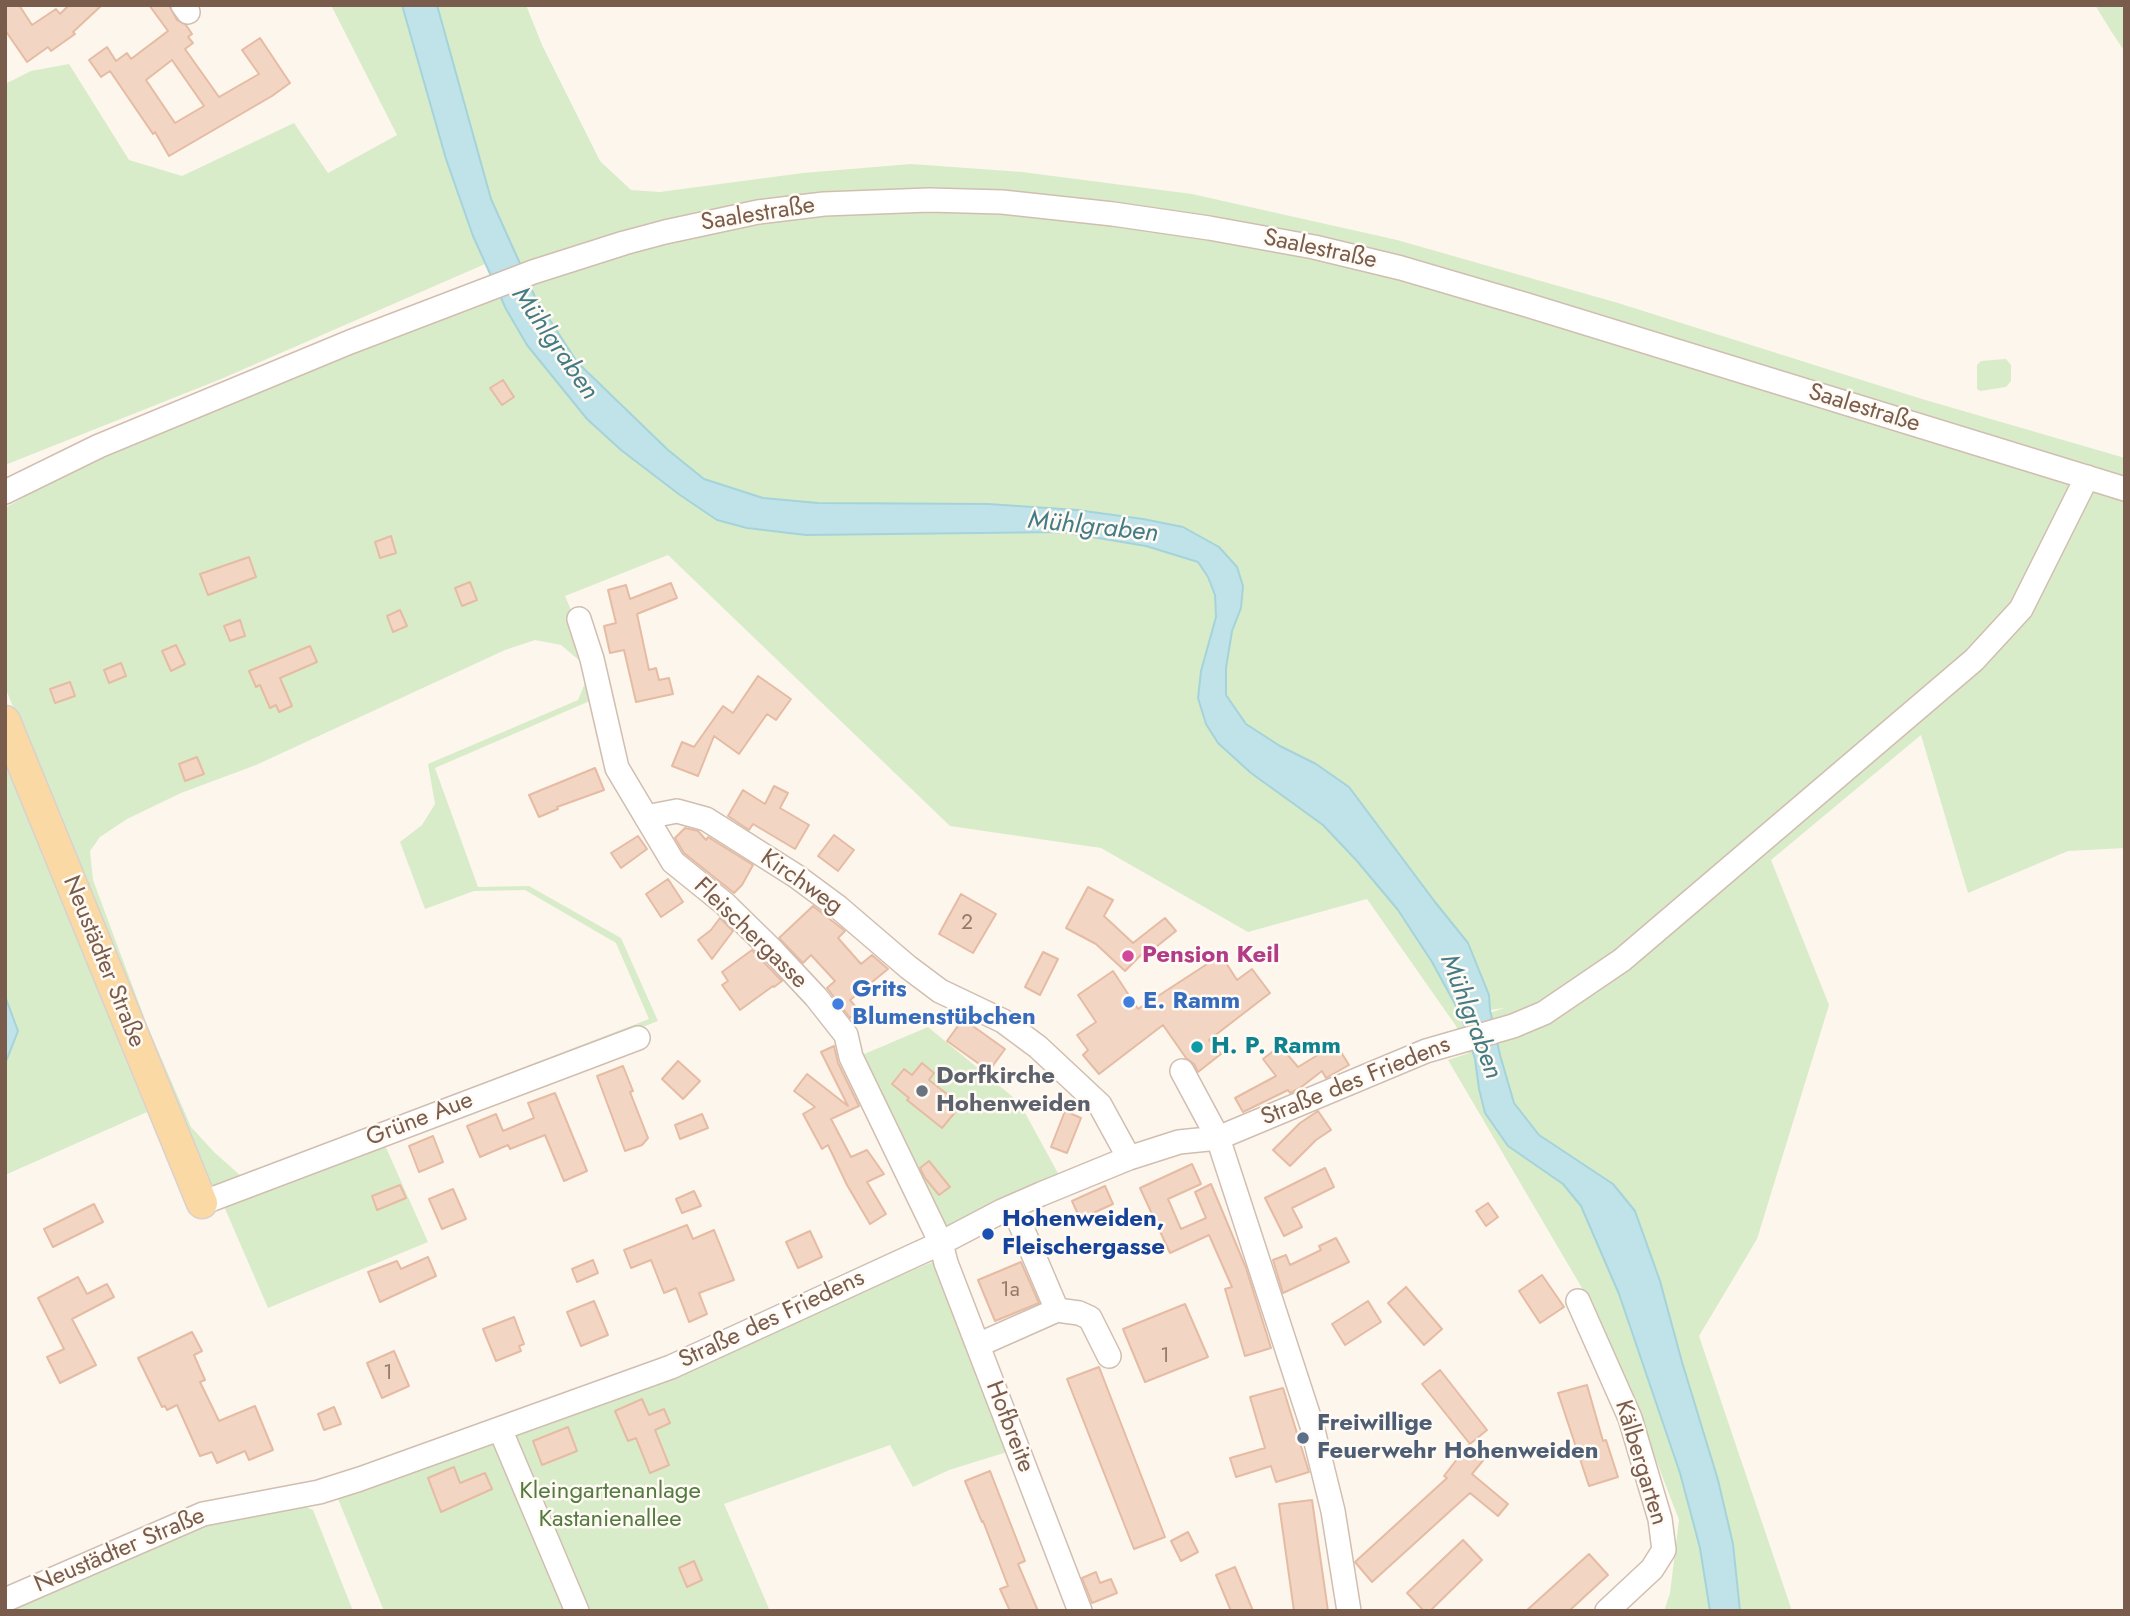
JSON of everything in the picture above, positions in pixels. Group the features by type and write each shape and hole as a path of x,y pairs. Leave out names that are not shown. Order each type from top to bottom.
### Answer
{"main road":[{"name":"Neustädter Straße","path":"5,721 202,1203"}],"street":[{"name":"Saalestraße","path":"5,492 99,446 338,347 533,272 665,232 758,212 824,204 929,200 1002,202 1113,214 1314,247 1401,268 2125,489"},
{"name":"Straße des Friedens","path":"319,1492 671,1367 1013,1207 1129,1158 1179,1142 1218,1138 1426,1051 1513,1026 1544,1013 1622,960 1974,660 2021,609 2087,477"},
{"name":"Fleischergasse","path":"579,619 592,659 617,768 673,862 725,904 774,951 846,1035 851,1057 941,1243"},
{"name":"Kirchweg","path":"646,817 677,811 706,820 796,876 940,991 1003,1021 1038,1047 1100,1105 1129,1158"},
{"name":"Grüne Aue","path":"202,1203 638,1038"},
{"path":"1182,1071 1218,1138 1312,1426 1334,1511 1349,1611"},
{"path":"1013,1207 1057,1310"},
{"name":"Hofbreite","path":"941,1243 946,1263 1080,1611"},
{"name":"Kälbergarten","path":"1578,1301 1630,1418 1660,1519 1664,1550 1652,1569 1607,1611"},
{"path":"978,1345 1057,1310 1079,1313 1090,1318 1109,1356"},
{"path":"500,1429 577,1611"},
{"name":"Neustädter Straße","path":"5,1600 203,1514 319,1492"}],"green space":[{"path":"331,5 402,5 446,159 485,264 221,379 5,465 5,84 31,71 69,64 129,160 182,176 294,123 328,173 397,135"},
{"path":"437,5 526,5 542,45 600,161 631,190 660,192 803,173 911,164 1022,172 1192,194 1397,240 1618,303 1922,399 2125,458 2125,848 2068,851 1968,893 1921,735 1771,860 1829,1005 1757,1239 1699,1336 1792,1611 1664,1611 1670,1593 1679,1520 1619,1363 1599,1317 1448,1060 1469,1053 1456,1026 1367,899 1248,932 1101,848 950,826 668,555 565,596 592,659 592,700 435,768 478,887 529,886 621,938 658,1021 222,1189 213,1186 203,1175 5,687 5,508 118,450 210,410 479,302 484,304 501,298 527,345 587,419 622,450 717,520 747,528 806,535 1062,532 1146,546 1198,561 1215,595 1216,617 1201,671 1251,773 1323,825 1357,861 1398,910 1432,962 1464,1022 1504,1008 1490,1010 1489,995 1468,943 1349,787 1316,764 1280,746 1246,724 1226,695 1226,668 1232,631 1241,608 1182,527 1077,510 988,504 818,503 763,498 704,479 668,450 577,362 535,297 491,199","holes":["535,640 561,645 580,661 585,683 578,700 428,764 435,804 422,825 400,842 425,909 474,891 525,890 616,943 649,1019 241,1176 191,1127 147,1025 93,880 90,851 100,837 127,819 181,793 256,765 505,650"]},
{"path":"2095,5 2125,5 2125,52 2111,31"},
{"path":"2006,359 2011,365 2011,381 2006,387 1980,391 1977,389 1977,365 1981,361"},
{"path":"5,758 147,1112 5,1175 5,1064 18,1031 5,996"},
{"path":"928,1027 1019,1102 1059,1175 940,1229 862,1055"},
{"path":"384,1143 428,1242 268,1308 223,1204"},
{"name":"Kleingartenanlage Kastanienallee","path":"937,1260 1007,1452 949,1470 913,1487 890,1445 724,1504 770,1611 384,1611 336,1494 667,1375"},
{"path":"302,1505 313,1510 353,1611 5,1611 218,1517"}],"water":[{"name":"Mühlgraben","path":"402,5 437,5 491,199 535,297 577,362 668,450 704,479 763,498 818,503 988,504 1077,510 1143,519 1183,527 1219,547 1237,567 1243,586 1241,608 1232,631 1226,668 1226,695 1246,724 1280,746 1316,764 1349,787 1468,943 1489,995 1500,1055 1514,1103 1539,1135 1613,1184 1635,1211 1660,1281 1718,1480 1733,1544 1740,1611 1710,1611 1700,1548 1680,1473 1619,1294 1581,1206 1563,1184 1508,1146 1485,1113 1475,1059 1461,1015 1432,962 1398,910 1323,825 1251,773 1218,743 1206,724 1198,698 1201,671 1216,617 1215,595 1198,562 1146,546 1062,532 806,535 747,528 717,520 680,495 621,450 587,419 527,345 506,309 473,236 446,159"},
{"path":"5,996 18,1031 5,1064"}],"building":[{"path":"5,5 19,5 32,25 56,9 60,14 69,5 102,5 73,32 75,34 51,51 48,47 27,62 5,30"},
{"path":"149,5 169,5 177,20 186,25 192,34 188,37 193,43 185,49 219,97 259,74 242,50 260,38 290,83 169,156 155,132 153,134 110,71 101,77 89,60 107,47 116,61 127,53 131,59 168,31","holes":["172,60 204,106 175,123 146,80"]},
{"path":"503,380 514,397 502,405 490,388"},
{"path":"391,536 396,553 380,558 375,542"},
{"path":"249,557 256,577 208,595 200,574"},
{"path":"470,582 477,600 462,606 455,588"},
{"path":"671,583 677,598 637,614 649,670 656,668 659,680 669,678 673,694 636,702 624,650 610,653 604,626 616,623 608,590 626,585 630,599"},
{"path":"400,610 407,626 393,632 387,616"},
{"path":"240,620 245,636 230,641 224,626"},
{"path":"176,645 185,664 171,671 162,651"},
{"path":"310,646 317,662 280,678 292,706 279,712 276,705 270,708 260,685 256,687 249,671"},
{"path":"121,663 126,676 109,683 104,670"},
{"path":"758,676 791,699 776,720 767,714 739,754 714,736 698,776 672,766 682,742 694,747 723,706 733,713"},
{"path":"70,682 75,696 55,703 50,689"},
{"path":"197,757 204,774 185,781 179,764"},
{"path":"595,768 604,790 557,807 558,809 539,817 529,795"},
{"path":"774,786 788,793 780,808 809,825 795,849 753,824 749,830 728,816 743,790 765,804"},
{"path":"685,828 698,831 706,840 708,837 753,865 742,885 734,893 684,853 675,838"},
{"path":"834,835 854,850 838,871 818,856"},
{"path":"638,836 647,849 621,868 611,853"},
{"path":"668,879 683,902 661,917 646,894"},
{"path":"1088,887 1113,900 1104,916 1133,943 1165,918 1176,931 1146,955 1144,952 1125,971 1096,944 1066,928"},
{"path":"961,894 996,914 973,953 939,934"},
{"path":"813,906 845,931 838,938 861,964 872,955 888,969 850,1000 859,1011 850,1018 827,988 835,981 811,955 803,963 779,938"},
{"path":"720,918 733,931 712,959 698,940 711,930"},
{"path":"752,950 782,981 740,1010 722,985 728,981 722,972"},
{"path":"1043,952 1058,959 1040,995 1025,987"},
{"path":"1221,955 1237,980 1252,969 1270,993 1209,1040 1221,1054 1198,1072 1163,1025 1099,1074 1083,1055 1088,1050 1077,1035 1096,1022 1078,995 1113,971 1138,1009"},
{"path":"963,1019 1005,1049 989,1071 947,1041"},
{"path":"1336,1044 1349,1065 1326,1078 1322,1071 1300,1088 1290,1093 1288,1090 1243,1112 1235,1098 1276,1076 1263,1059 1280,1046 1298,1067"},
{"path":"834,1046 838,1063 859,1106 831,1119 851,1157 867,1150 884,1174 867,1182 886,1214 870,1224 828,1145 822,1149 803,1114 815,1107 794,1091 807,1074 848,1106 821,1052"},
{"path":"678,1061 700,1081 683,1099 662,1079"},
{"name":"Dorfkirche Hohenweiden","path":"922,1063 934,1073 929,1080 961,1105 942,1128 907,1100 909,1098 892,1084 904,1069 912,1075"},
{"path":"623,1066 648,1138 642,1145 625,1151 597,1076"},
{"path":"555,1093 587,1171 564,1181 545,1135 510,1149 508,1145 480,1157 467,1126 496,1114 503,1131 534,1118 528,1103"},
{"path":"1065,1111 1081,1118 1067,1153 1051,1147"},
{"path":"1318,1111 1331,1130 1316,1140 1290,1166 1273,1150 1300,1123"},
{"path":"702,1114 708,1128 680,1139 675,1125"},
{"path":"433,1136 443,1162 419,1172 409,1146"},
{"path":"929,1161 950,1187 939,1195 920,1168"},
{"path":"1192,1164 1201,1184 1168,1199 1181,1229 1206,1218 1195,1192 1211,1184 1246,1268 1271,1348 1245,1356 1225,1289 1232,1287 1209,1235 1170,1253 1140,1188"},
{"path":"1325,1168 1334,1187 1292,1208 1302,1227 1284,1236 1265,1198"},
{"path":"400,1185 406,1198 377,1210 372,1196"},
{"path":"1105,1186 1113,1204 1080,1219 1072,1201"},
{"path":"453,1189 466,1219 442,1229 429,1199"},
{"path":"694,1191 701,1206 682,1213 676,1199"},
{"path":"1488,1203 1498,1217 1486,1226 1476,1211"},
{"path":"94,1204 103,1222 53,1247 44,1229"},
{"path":"687,1225 693,1239 714,1230 734,1280 699,1293 707,1314 689,1322 676,1288 664,1293 651,1260 631,1268 624,1250"},
{"path":"810,1231 822,1257 798,1268 786,1242"},
{"path":"1336,1238 1349,1262 1283,1293 1273,1260 1286,1255 1290,1265 1321,1250 1319,1246"},
{"path":"428,1257 436,1276 380,1302 368,1272 397,1261 401,1269"},
{"path":"593,1260 598,1273 577,1282 572,1269"},
{"path":"1021,1262 1039,1303 995,1321 978,1280"},
{"path":"1542,1275 1564,1307 1540,1323 1519,1291"},
{"path":"78,1277 87,1294 107,1284 114,1297 72,1319 96,1365 60,1383 47,1357 64,1349 38,1298"},
{"path":"1406,1287 1442,1329 1424,1345 1388,1303"},
{"path":"594,1301 608,1335 581,1346 567,1312"},
{"path":"1368,1301 1381,1322 1345,1345 1332,1324"},
{"path":"1185,1304 1208,1357 1145,1382 1123,1329"},
{"path":"514,1317 524,1344 519,1346 521,1351 496,1361 483,1329"},
{"path":"192,1332 202,1351 194,1355 205,1380 200,1382 219,1421 255,1406 273,1450 249,1460 245,1451 217,1463 212,1452 200,1456 177,1405 167,1410 165,1406 162,1407 138,1358"},
{"path":"394,1351 409,1386 382,1398 367,1363"},
{"path":"1099,1367 1165,1537 1134,1549 1067,1379"},
{"path":"1440,1370 1487,1430 1470,1444 1422,1384"},
{"path":"1587,1385 1603,1441 1606,1440 1618,1477 1589,1486 1558,1393"},
{"path":"1283,1388 1309,1472 1276,1482 1271,1466 1236,1477 1230,1458 1265,1448 1250,1397"},
{"path":"642,1399 649,1415 664,1409 670,1423 655,1430 669,1465 650,1473 636,1438 628,1441 615,1411"},
{"path":"334,1407 341,1424 324,1430 318,1414"},
{"path":"568,1427 577,1451 542,1465 533,1441"},
{"path":"1468,1445 1485,1458 1472,1474 1508,1504 1498,1516 1470,1493 1372,1582 1355,1562 1447,1478 1444,1476"},
{"path":"454,1467 460,1483 485,1473 492,1489 441,1512 428,1478"},
{"path":"990,1471 1025,1561 1018,1564 1038,1611 1010,1611 1000,1589 1008,1586 965,1481"},
{"path":"1312,1500 1328,1611 1294,1611 1279,1504"},
{"path":"1188,1532 1198,1552 1181,1561 1171,1541"},
{"path":"1463,1540 1482,1560 1430,1611 1424,1611 1407,1593"},
{"path":"1589,1554 1608,1575 1569,1611 1526,1611"},
{"path":"694,1561 702,1580 687,1587 679,1568"},
{"path":"1235,1567 1253,1611 1231,1611 1216,1575"},
{"path":"1096,1572 1100,1583 1111,1579 1117,1593 1092,1603 1082,1578"}],"place":[{"name":"Pension Keil","path":"1128,956"},
{"name":"E. Ramm","path":"1129,1002"},
{"name":"Grits Blumenstübchen","path":"838,1004"},
{"name":"H. P. Ramm","path":"1197,1047"},
{"name":"Dorfkirche Hohenweiden","path":"922,1091"},
{"name":"Hohenweiden, Fleischergasse","path":"988,1234"},
{"name":"Freiwillige Feuerwehr Hohenweiden","path":"1303,1438"}]}
